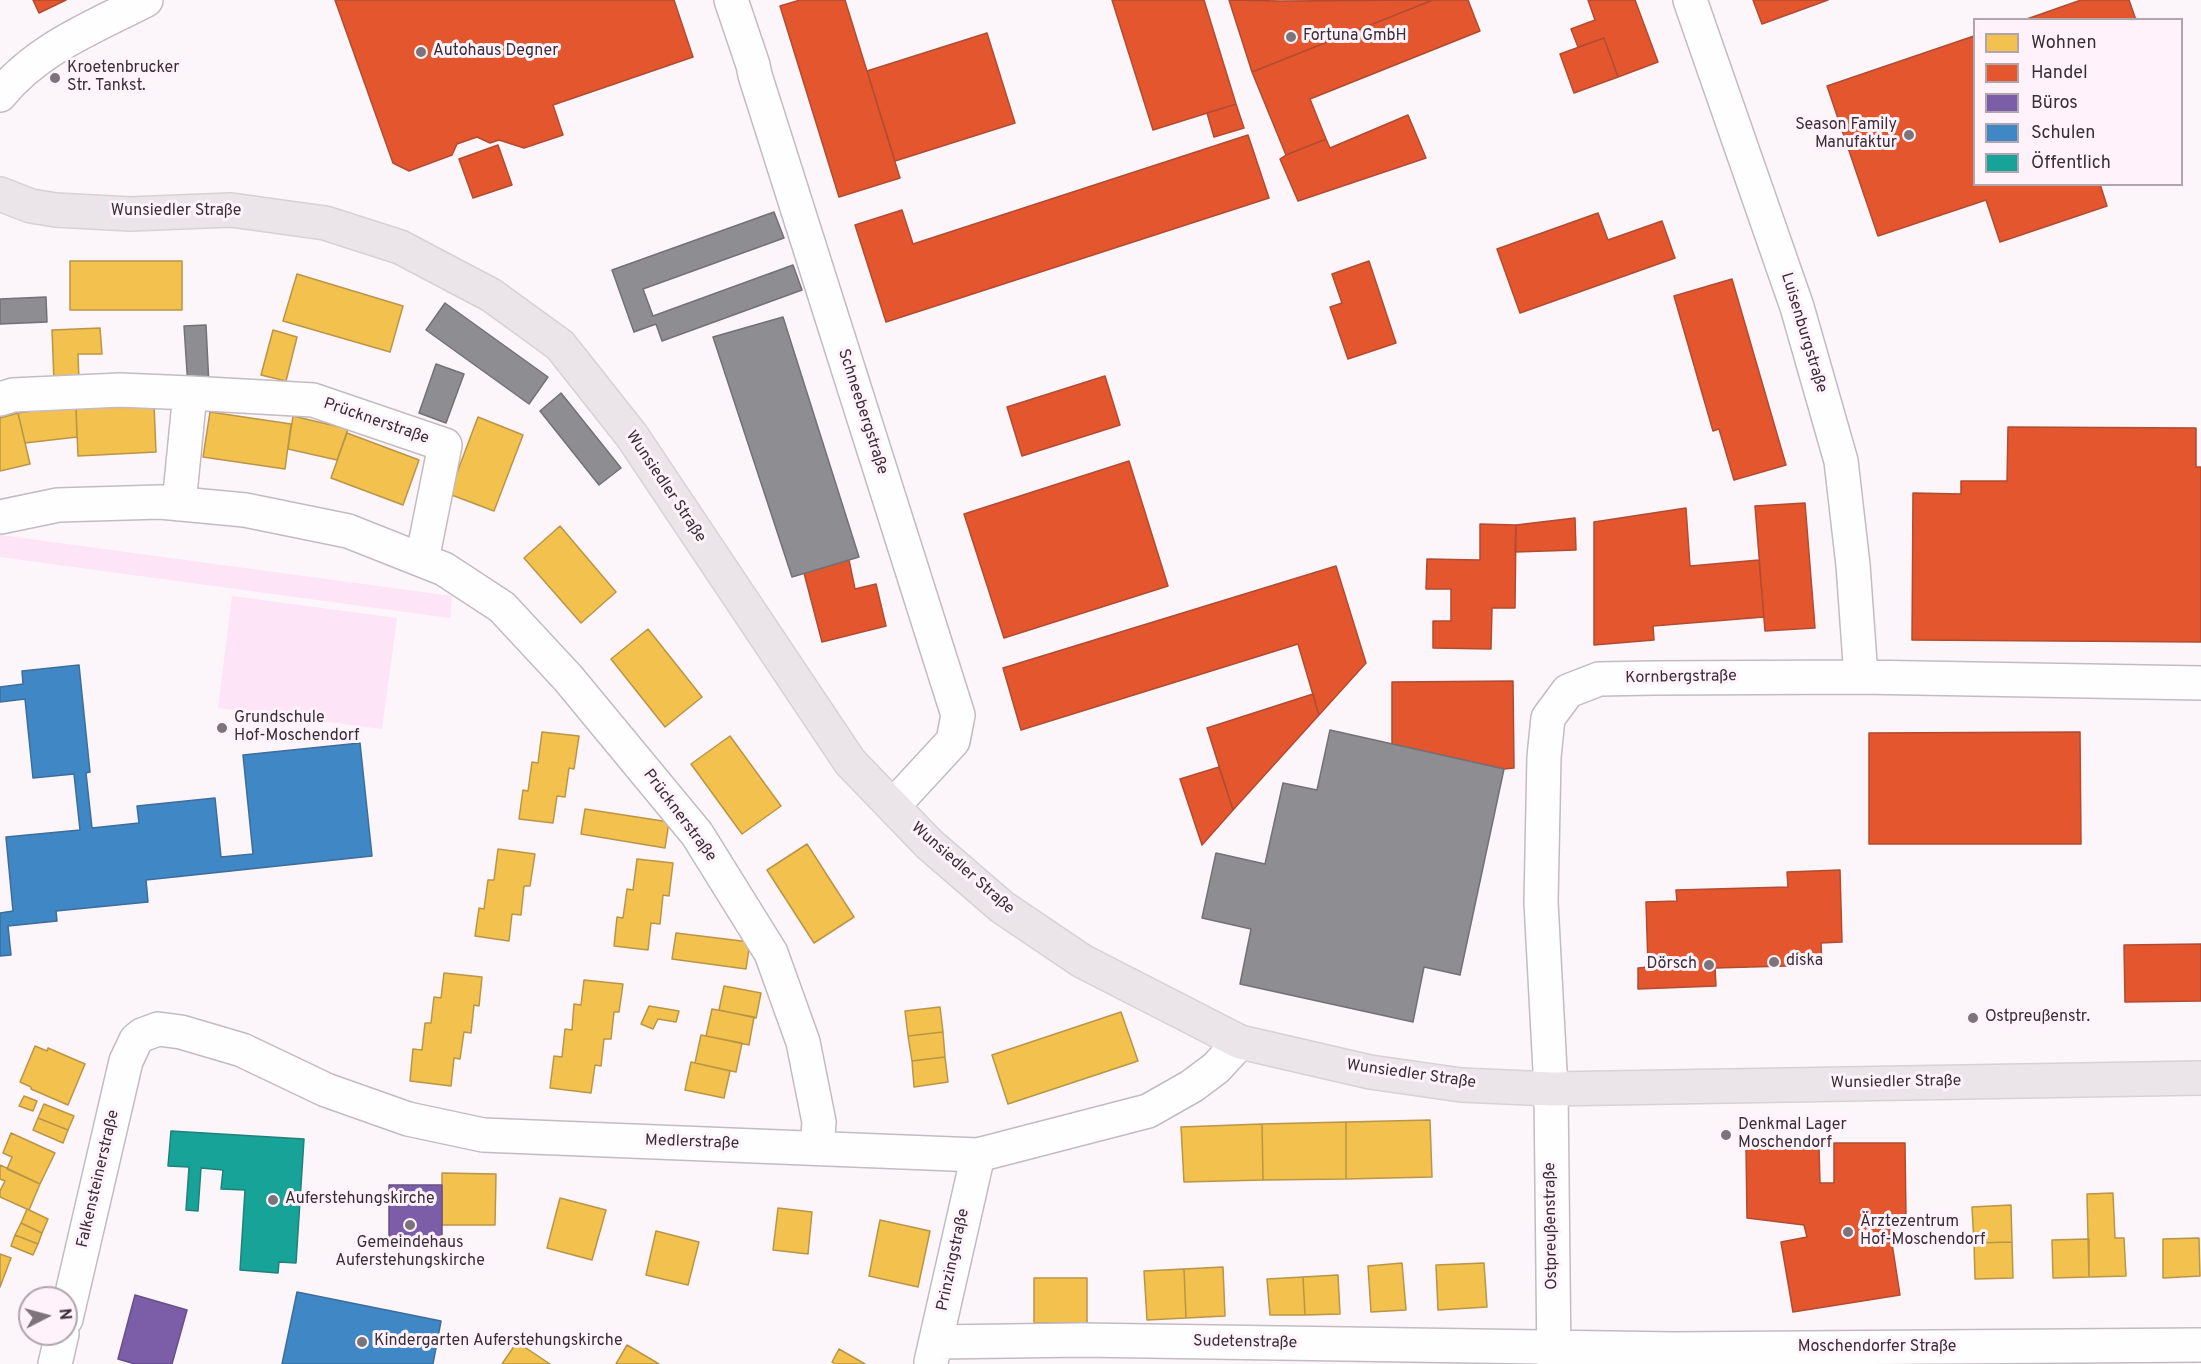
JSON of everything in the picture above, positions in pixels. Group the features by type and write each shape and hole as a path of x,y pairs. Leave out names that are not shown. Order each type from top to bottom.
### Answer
{"main road":[{"name":"Wunsiedler Straße","path":"0,194 31,206 56,210 130,214 231,210 325,223 400,248 491,295 560,345 625,427 850,762 929,844 1002,907 1083,961 1240,1042 1370,1072 1461,1085 1551,1089 2201,1078"}],"street":[{"path":"0,95 22,70 57,45 146,0"},
{"name":"Schneebergstraße","path":"731,0 958,715 952,741 893,806"},
{"name":"Luisenburgstraße","path":"1690,0 1797,307 1841,461 1861,677"},
{"name":"Prücknerstraße","path":"0,399 13,395 120,390 313,400 445,445 422,561"},
{"path":"179,504 190,393"},
{"name":"Prücknerstraße","path":"0,517 58,505 160,502 245,510 348,531 444,569 502,607 568,678 697,834 771,953 803,1042 819,1122 817,1149"},
{"name":"Kornbergstraße","path":"1551,1089 1541,902 1544,757 1548,718 1568,691 1599,680 1861,677 2201,683"},
{"name":"Medlerstraße","path":"136,1040 158,1029 181,1032 242,1050 326,1090 408,1119 483,1135 978,1155 1148,1111 1192,1086 1216,1068 1240,1042"},
{"name":"Falkensteinerstraße","path":"74,1286 126,1061 136,1040"},
{"name":"Ostpreußenstraße","path":"1551,1089 1554,1356"},
{"name":"Prinzingstraße","path":"933,1353 978,1155"},
{"name":"Moschendorfer Straße","path":"1554,1356 1686,1349 2201,1345"},
{"path":"55,1364 59,1346"},
{"name":"Sudetenstraße","path":"933,1353 1554,1356"}],"shaded area":[{"path":"0,535 452,596 450,618 0,557"},
{"path":"232,596 397,618 382,729 218,708"}],"building: Wohnen":[{"path":"70,261 182,261 182,310 70,310"},
{"path":"297,274 403,306 390,352 283,321"},
{"path":"100,328 102,354 78,354 79,381 54,382 52,330"},
{"path":"273,330 297,337 286,381 261,375"},
{"path":"81,403 76,408 77,437 25,443 18,413"},
{"path":"154,404 156,452 78,456 76,408"},
{"path":"210,412 291,424 285,469 203,457"},
{"path":"18,413 30,464 0,471 0,418"},
{"path":"293,416 348,429 337,460 288,449"},
{"path":"478,417 523,435 494,511 449,494"},
{"path":"347,433 419,460 403,505 331,478"},
{"path":"560,526 616,592 581,623 524,558"},
{"path":"648,629 702,697 665,727 611,659"},
{"path":"542,732 579,736 574,769 569,768 565,797 557,796 553,823 519,819 523,790 528,791 532,762 538,763"},
{"path":"730,736 781,806 742,834 691,764"},
{"path":"585,809 669,822 665,848 581,834"},
{"path":"807,844 854,917 814,943 767,870"},
{"path":"498,849 535,854 530,886 524,886 521,915 512,914 509,941 475,936 479,908 484,909 488,880 494,880"},
{"path":"637,859 673,863 669,896 663,895 660,924 651,923 648,950 614,946 617,917 623,918 627,889 633,890"},
{"path":"676,933 750,942 746,969 672,959"},
{"path":"444,973 482,977 479,1006 474,1005 471,1033 464,1032 460,1059 454,1058 451,1086 410,1081 413,1049 422,1050 425,1023 431,1023 434,997 441,998"},
{"path":"584,980 623,984 619,1012 614,1012 611,1039 604,1039 601,1066 595,1065 591,1093 550,1088 554,1056 562,1057 565,1029 572,1030 574,1004 581,1005"},
{"path":"724,986 761,993 756,1018 719,1010"},
{"path":"649,1006 679,1011 676,1022 658,1019 653,1029 641,1024"},
{"path":"940,1007 943,1032 908,1036 905,1011"},
{"path":"712,1009 754,1017 749,1045 706,1036"},
{"path":"1121,1012 1138,1061 1008,1104 992,1055"},
{"path":"943,1032 945,1057 912,1061 908,1036"},
{"path":"701,1035 742,1043 736,1072 695,1063"},
{"path":"35,1046 47,1051 48,1048 85,1064 68,1105 20,1082"},
{"path":"945,1057 948,1082 914,1087 912,1061"},
{"path":"691,1062 730,1071 724,1098 685,1090"},
{"path":"24,1096 37,1101 33,1111 19,1106"},
{"path":"44,1104 74,1116 68,1130 38,1118"},
{"path":"38,1118 68,1130 63,1143 33,1130"},
{"path":"1430,1120 1432,1177 1346,1179 1346,1122"},
{"path":"1346,1122 1346,1179 1263,1180 1262,1124"},
{"path":"1262,1124 1263,1180 1184,1182 1181,1127"},
{"path":"11,1133 55,1153 40,1184 7,1169 12,1157 3,1153"},
{"path":"0,1165 40,1184 29,1210 0,1197 5,1181 0,1179"},
{"path":"442,1173 496,1174 495,1225 442,1225"},
{"path":"2113,1193 2115,1238 2124,1238 2126,1276 2089,1277 2087,1194"},
{"path":"560,1198 606,1210 592,1260 547,1248"},
{"path":"2011,1205 2012,1242 1974,1243 1972,1207"},
{"path":"778,1208 812,1212 808,1254 773,1250"},
{"path":"27,1209 48,1219 42,1233 21,1223"},
{"path":"880,1220 930,1231 918,1287 869,1276"},
{"path":"21,1223 42,1233 38,1244 15,1235"},
{"path":"656,1231 699,1242 688,1285 646,1275"},
{"path":"15,1235 38,1244 33,1255 11,1246"},
{"path":"2199,1238 2200,1276 2163,1278 2163,1239"},
{"path":"2089,1239 2089,1277 2053,1278 2052,1240"},
{"path":"2012,1242 2013,1278 1975,1279 1974,1243"},
{"path":"0,1254 11,1258 0,1287"},
{"path":"1402,1263 1406,1310 1371,1312 1368,1266"},
{"path":"1484,1263 1487,1307 1438,1310 1436,1265"},
{"path":"1223,1267 1225,1316 1186,1318 1184,1269"},
{"path":"1184,1269 1186,1318 1147,1320 1144,1271"},
{"path":"1338,1275 1340,1314 1305,1315 1303,1277"},
{"path":"1303,1277 1305,1315 1270,1315 1267,1279"},
{"path":"1034,1278 1087,1278 1087,1323 1034,1323"},
{"path":"517,1342 550,1364 502,1364"},
{"path":"627,1345 659,1364 616,1364"},
{"path":"839,1349 865,1364 835,1364 832,1362"}],"building: Handel":[{"path":"33,0 66,0 39,13"},
{"path":"335,0 674,0 693,57 553,105 563,135 524,148 499,140 490,143 477,137 457,144 452,155 409,171 393,163"},
{"path":"800,0 845,0 900,178 839,197 780,6"},
{"path":"1112,0 1204,0 1236,104 1153,130"},
{"name":"Fortuna GmbH","path":"1229,0 1280,1 1433,0 1252,72"},
{"path":"1433,0 1468,0 1480,31 1310,99 1326,139 1286,155 1252,72"},
{"path":"1588,0 1635,0 1658,62 1618,77 1604,38 1578,47 1571,29 1595,20"},
{"path":"1753,0 1828,0 1762,24"},
{"path":"2081,0 2129,0 2135,18 2030,18"},
{"path":"987,33 1015,123 895,161 867,71"},
{"name":"Season Family Manufaktur","path":"1973,36 1973,186 2101,186 2107,206 2000,242 1986,200 1878,236 1827,86"},
{"path":"1604,38 1618,77 1574,93 1560,54"},
{"path":"1236,104 1244,128 1214,137 1207,113"},
{"path":"1408,115 1426,158 1298,201 1280,159 1326,139 1330,148"},
{"path":"1248,135 1269,198 886,322 855,225 902,210 913,244"},
{"path":"498,145 512,185 473,198 459,159"},
{"path":"1598,213 1608,240 1662,221 1675,258 1520,313 1497,249"},
{"path":"1369,261 1396,343 1348,359 1330,307 1342,303 1332,274"},
{"path":"1732,279 1786,465 1734,480 1719,429 1713,431 1674,296"},
{"path":"1105,376 1120,425 1022,456 1007,407"},
{"path":"2008,427 2196,428 2196,467 2201,467 2201,642 1912,640 1913,493 1961,494 1961,481 2007,481"},
{"path":"1129,461 1168,586 1004,638 964,514"},
{"path":"1805,503 1815,628 1765,631 1755,506"},
{"path":"1686,508 1690,566 1759,560 1764,617 1653,626 1654,640 1594,645 1594,522"},
{"path":"1575,518 1576,550 1515,552 1516,525"},
{"path":"1480,524 1516,525 1515,608 1492,608 1491,649 1433,648 1433,621 1451,621 1451,589 1426,589 1427,559 1480,560"},
{"path":"849,560 855,589 876,584 886,626 822,642 804,573"},
{"path":"1336,566 1366,663 1319,715 1298,644 1021,730 1003,668"},
{"path":"1513,681 1514,768 1504,769 1392,744 1392,682"},
{"path":"1313,694 1319,715 1233,810 1207,728"},
{"path":"2080,732 2081,844 1869,844 1869,733"},
{"path":"1219,767 1233,810 1202,845 1180,779"},
{"path":"1840,870 1842,942 1821,943 1822,965 1715,968 1716,986 1638,989 1638,968 1648,967 1646,902 1677,901 1676,890 1788,887 1787,872"},
{"path":"2201,944 2201,1001 2125,1002 2124,945"},
{"name":"Ärztezentrum Hof-Moschendorf","path":"1834,1143 1905,1143 1906,1218 1865,1219 1866,1227 1889,1224 1900,1295 1793,1312 1781,1242 1807,1237 1804,1225 1747,1218 1746,1148 1819,1147 1820,1183 1834,1183"}],"building: Büros":[{"path":"389,1185 442,1185 442,1243 389,1243"},
{"path":"135,1295 187,1310 172,1364 135,1364 118,1359"}],"building: Schulen":[{"name":"Grundschule Hof-Moschendorf","path":"79,665 90,772 86,773 92,828 139,823 137,806 215,798 221,857 253,854 243,755 360,743 372,856 146,880 148,902 56,911 57,921 8,926 11,955 0,956 0,913 13,911 6,837 80,830 74,774 33,778 25,699 0,702 0,687 23,684 22,671"},
{"name":"Kindergarten Auferstehungskirche","path":"297,1292 441,1321 433,1364 282,1364"}],"building: Öffentlich":[{"name":"Auferstehungskirche","path":"171,1131 304,1139 296,1263 279,1262 278,1273 240,1270 245,1190 221,1189 223,1170 201,1168 198,1211 186,1210 189,1167 168,1166"}],"building: Industrie":[{"path":"774,212 784,238 643,289 653,316 793,265 802,290 662,341 656,324 634,332 612,270"},
{"path":"46,297 47,322 0,324 0,299"},
{"path":"445,303 548,377 529,404 426,330"},
{"path":"783,317 859,557 792,577 713,337"},
{"path":"206,325 209,386 188,387 184,326"},
{"path":"436,364 464,374 446,423 419,413"},
{"path":"561,393 621,468 599,485 540,411"},
{"path":"1330,730 1504,769 1460,975 1424,967 1413,1022 1240,984 1251,929 1202,918 1216,853 1265,864 1283,783 1317,790"}],"place":[{"name":"Fortuna GmbH","path":"1291,37"},
{"name":"Autohaus Degner","path":"421,52"},
{"name":"Kroetenbrucker Str. Tankst.","path":"55,78"},
{"name":"Season Family Manufaktur","path":"1909,135"},
{"name":"Grundschule Hof-Moschendorf","path":"222,728"},
{"name":"diska","path":"1774,962"},
{"name":"Dörsch","path":"1709,965"},
{"name":"Ostpreußenstr.","path":"1973,1018"},
{"name":"Denkmal Lager Moschendorf","path":"1726,1135"},
{"name":"Auferstehungskirche","path":"273,1200"},
{"name":"Gemeindehaus Auferstehungskirche","path":"410,1225"},
{"name":"Ärztezentrum Hof-Moschendorf","path":"1848,1232"},
{"name":"Kindergarten Auferstehungskirche","path":"362,1342"}]}
